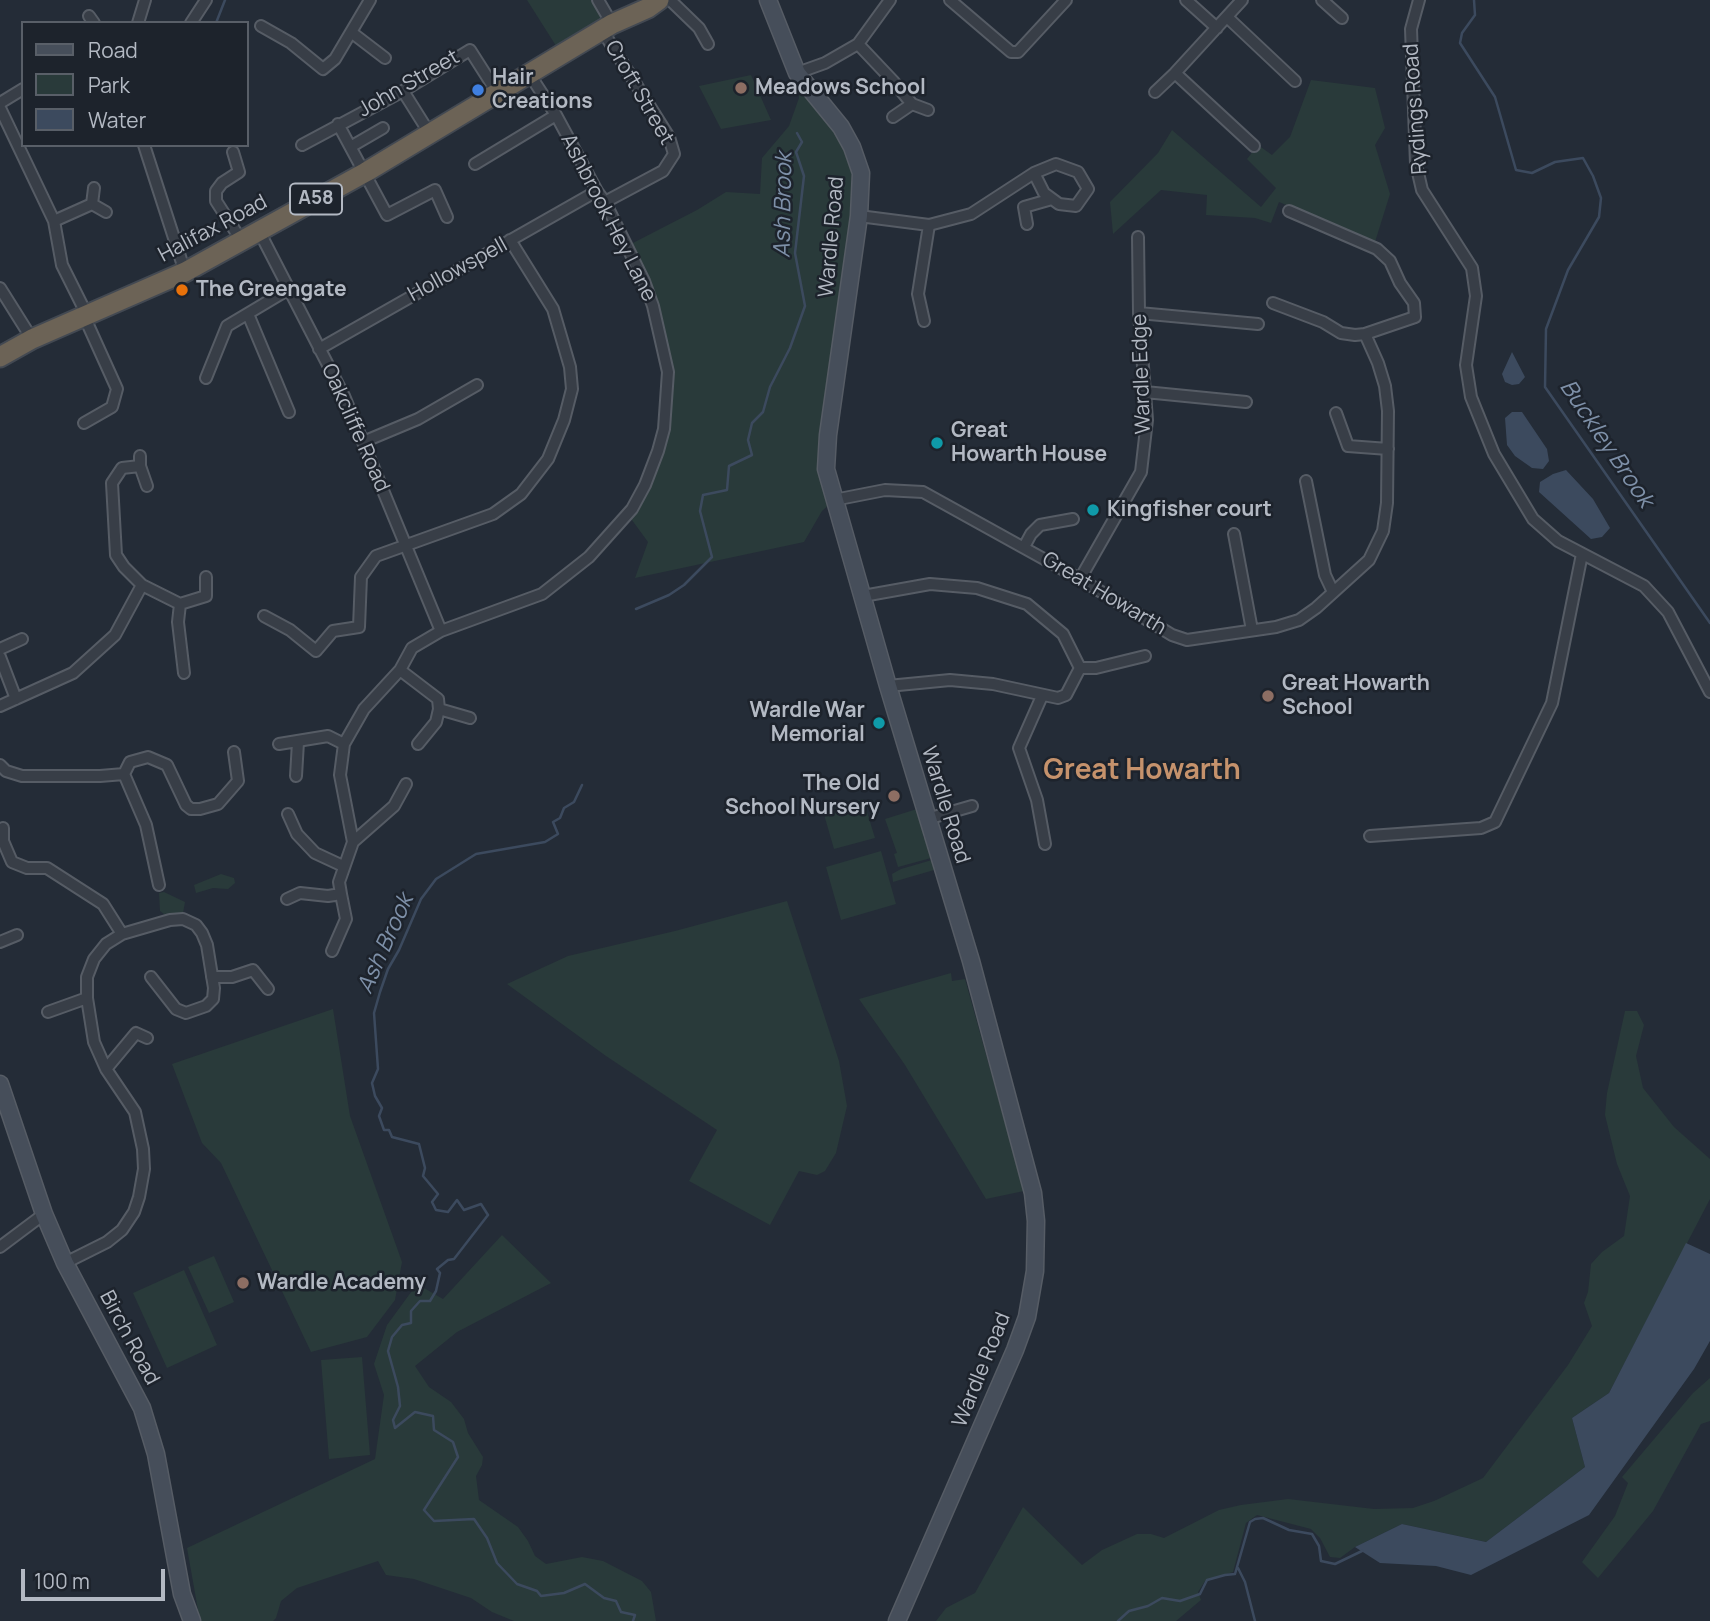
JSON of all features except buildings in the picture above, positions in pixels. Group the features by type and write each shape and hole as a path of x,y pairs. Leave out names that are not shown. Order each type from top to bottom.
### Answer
{"highway":[{"name":"Halifax Road","path":"611,25 642,0"},
{"name":"Halifax Road","path":"0,356 185,272 366,172 611,25 659,0"}],"street":[{"path":"139,21 145,0"},
{"path":"192,21 205,0"},
{"path":"261,26 290,43 323,69 335,60 370,0"},
{"path":"598,0 611,25"},
{"path":"670,0 699,29 708,44"},
{"name":"Wardle Road","path":"768,0 797,73 841,127 862,173 859,216 826,451 826,469 971,961 1032,1189 1037,1233 1035,1271 1027,1317 1016,1350 897,1621"},
{"path":"797,73 825,63 858,44 890,0"},
{"path":"950,0 1011,52 1018,51 1066,0"},
{"path":"1186,0 1217,28"},
{"path":"1155,92 1242,0"},
{"path":"1322,0 1342,18"},
{"name":"Rydings Road","path":"1419,0 1411,29 1416,164 1422,190 1472,268 1476,296 1466,365 1471,397 1494,454 1533,519 1558,541 1644,586 1668,612 1710,692"},
{"path":"1227,17 1295,81"},
{"name":"Croft Street","path":"605,202 663,171 674,154 669,137 611,25"},
{"path":"351,32 385,58"},
{"path":"858,44 912,104 928,110"},
{"name":"John Street","path":"302,145 470,50 498,94"},
{"path":"1175,73 1254,146"},
{"name":"Ashbrook Hey Lane","path":"344,744 363,709 400,670 412,648 441,631 542,594 589,557 632,509 645,485 664,429 668,372 659,327 644,281 605,202 530,75"},
{"path":"21,90 0,106 54,221 62,265 117,389 111,407 84,423"},
{"path":"402,90 430,134"},
{"path":"893,117 912,104"},
{"path":"475,164 556,115"},
{"path":"338,124 387,215 435,190 447,217"},
{"path":"352,146 383,128"},
{"path":"145,147 185,272"},
{"name":"Oakcliffe Road","path":"233,152 239,172 222,183 216,191 216,201 250,235 289,289 344,396 441,631"},
{"path":"859,216 929,225 971,214 1034,173 1056,164 1077,172 1088,189 1076,206 1059,204 1044,193 1034,173"},
{"path":"92,204 94,188"},
{"name":"Hollowspell","path":"319,349 597,191"},
{"path":"1027,223 1024,207 1052,199"},
{"path":"54,221 92,204"},
{"path":"92,204 106,212"},
{"path":"1273,303 1323,322 1341,333 1355,335 1415,317 1415,303 1400,283 1390,261 1377,249 1289,211"},
{"path":"924,321 918,294 929,225"},
{"name":"Wardle Edge","path":"1080,579 1141,472 1147,420 1139,313 1138,237"},
{"path":"264,617 290,630 316,651 333,631 359,627 362,577 376,556 493,514 521,494 548,459 564,420 572,389 565,345 552,309 510,240"},
{"path":"0,288 33,339"},
{"path":"206,378 227,326 289,289"},
{"path":"1139,313 1258,324"},
{"path":"248,314 289,412"},
{"name":"Great Howarth","path":"834,500 885,490 923,492 1024,547 1179,638 1202,639 1276,627 1299,620 1369,560 1383,531 1387,503 1388,411 1385,386 1365,334"},
{"path":"363,442 418,419 477,385"},
{"path":"1145,392 1247,402"},
{"path":"1336,413 1348,446 1388,449"},
{"path":"146,486 140,461 122,468 112,483 116,555 142,584 180,604 206,596 206,577"},
{"path":"1306,481 1325,575 1333,592"},
{"path":"1024,547 1040,525 1073,519"},
{"path":"1234,534 1252,630"},
{"path":"1370,836 1481,828 1495,822 1552,703 1582,554"},
{"path":"0,706 73,673 115,635 142,584"},
{"path":"863,596 930,584 977,588 1027,604 1063,634 1080,668"},
{"path":"180,604 178,622 184,673"},
{"path":"0,649 22,639"},
{"path":"1080,668 1096,668 1145,656"},
{"path":"0,657 16,699"},
{"path":"888,686 950,680 993,684 1058,698 1066,695 1080,668"},
{"path":"400,670 438,699 436,722 418,744"},
{"path":"1042,696 1019,748 1037,800 1045,844"},
{"path":"439,709 470,718"},
{"path":"279,744 328,736 344,744 340,777 353,842"},
{"path":"296,776 298,741"},
{"path":"159,885 146,825 124,774 130,762 148,757 167,765 186,806 200,809 218,804 238,781 234,752"},
{"path":"0,765 6,771 22,776 124,774"},
{"path":"332,951 346,919 339,882 353,842 394,806 406,784"},
{"path":"927,818 972,806"},
{"path":"288,814 297,834 315,853 343,866"},
{"path":"3,828 3,841 12,862 26,868 47,868 103,904 122,934"},
{"path":"287,899 300,893 328,896 341,894"},
{"path":"65,1263 107,1242 122,1230 134,1212 144,1169 143,1149 135,1112 106,1069 94,1042 87,998 87,977 94,959 107,944 122,934 170,920 183,919 196,925 207,945 213,999 206,1006 186,1013 176,1009 151,978"},
{"path":"0,942 17,936"},
{"path":"212,977 232,977 254,970 268,989"},
{"path":"48,1012 87,998"},
{"path":"106,1069 136,1033 147,1038"},
{"name":"Birch Road","path":"0,1084 44,1214 65,1263 142,1408 156,1454 182,1594 192,1621"},
{"path":"0,1247 44,1214"}],"green space":[{"path":"527,0 593,0 606,21 558,49"},
{"path":"751,75 771,120 721,129 699,86"},
{"path":"799,79 839,129 858,173 824,434 831,503 822,511 804,542 635,578 648,542 629,516 660,453 670,370 629,245 726,192 760,194 762,158 789,126 799,98"},
{"path":"1311,80 1375,88 1385,128 1375,145 1390,194 1375,242 1279,202 1271,223 1255,218 1206,215 1207,195 1161,190 1113,234 1110,202 1158,153 1172,130 1261,207 1276,188 1247,159 1258,145 1272,155 1290,137"},
{"path":"863,799 875,838 834,849 823,811"},
{"path":"917,809 931,858 898,867 894,854 897,853 885,819"},
{"path":"881,851 896,904 841,920 826,867"},
{"path":"932,860 934,870 893,882 892,874"},
{"path":"221,874 234,878 235,883 228,889 213,888 196,893 194,885"},
{"path":"164,892 185,902 183,913 164,914 160,911 159,893"},
{"path":"787,901 839,1061 847,1106 836,1153 825,1171 817,1175 799,1171 770,1225 689,1181 717,1130 606,1056 507,984 568,956"},
{"path":"951,973 952,981 965,979 1024,1191 986,1199 905,1065 859,999"},
{"path":"333,1009 350,1116 402,1262 395,1300 367,1337 311,1352 221,1163 202,1143 172,1064"},
{"path":"1625,1011 1637,1011 1644,1025 1636,1056 1643,1088 1674,1127 1710,1159 1710,1199 1609,1393 1572,1418 1585,1467 1486,1542 1402,1524 1355,1547 1340,1558 1330,1557 1320,1538 1311,1529 1257,1515 1246,1523 1233,1572 1205,1581 1198,1592 1201,1600 1176,1621 936,1621 946,1608 975,1593 1023,1507 1082,1565 1102,1550 1137,1534 1164,1538 1219,1510 1241,1505 1288,1499 1374,1509 1413,1508 1483,1478 1568,1365 1592,1326 1584,1303 1591,1264 1624,1236 1630,1196 1617,1164 1605,1115 1607,1093"},
{"path":"502,1235 551,1283 457,1332 415,1366 429,1387 451,1402 464,1419 468,1433 483,1457 476,1476 479,1500 518,1527 535,1556 546,1564 582,1557 603,1561 642,1581 651,1592 656,1621 514,1621 492,1612 471,1598 414,1579 386,1575 378,1561 297,1588 281,1601 273,1621 200,1621 187,1548 375,1459 384,1395 374,1364 387,1325 417,1284 443,1299"},
{"path":"214,1256 234,1302 209,1313 188,1267"},
{"path":"184,1270 217,1345 167,1368 133,1293"},
{"path":"362,1357 370,1455 329,1459 321,1360"},
{"path":"1710,1378 1710,1421 1701,1424 1653,1511 1598,1578 1582,1562 1615,1516 1628,1483 1622,1477 1693,1393"}],"water":[{"path":"1512,352 1525,377 1519,384 1512,385 1505,382 1502,374"},
{"path":"1512,412 1522,412 1547,449 1549,461 1543,469 1532,468 1515,456 1507,445 1505,418"},
{"path":"1566,470 1593,499 1610,528 1602,537 1591,539 1539,492 1540,482"},
{"path":"1686,1243 1710,1254 1710,1341 1694,1369 1589,1515 1471,1575 1436,1566 1380,1563 1355,1547 1402,1524 1486,1542 1585,1467 1572,1418 1609,1393"}],"waterway":[{"path":"217,21 225,0"},
{"name":"Buckley Brook","path":"1474,0 1475,15 1462,33 1460,43 1495,97 1516,170 1532,173 1555,162 1583,158 1601,198 1599,217 1568,270 1546,329 1545,387 1710,623"},
{"name":"Ash Brook","path":"636,609 669,595 684,585 712,557 700,511 703,495 727,490 729,466 752,455 748,440 752,423 763,412 770,387 790,348 805,306 795,253 804,176 796,152 802,142 797,133"},
{"name":"Ash Brook","path":"582,785 574,802 564,808 560,818 553,822 558,834 545,842 476,854 436,879 421,899 380,992 374,1013 378,1069 372,1083 382,1108 379,1116 384,1130 389,1130 392,1137 419,1144 425,1168 423,1176 438,1194 432,1202 436,1210 448,1212 457,1200 464,1210 481,1204 488,1215 454,1259 448,1260 437,1269 440,1273 436,1291 430,1301 420,1301 411,1311 411,1323 402,1325 392,1337 388,1351 400,1406 393,1420 395,1428 415,1412 433,1416 434,1430 453,1442 458,1457 424,1510 434,1521 474,1519 487,1538 497,1563 517,1584 537,1591 541,1596 564,1593 585,1584 604,1598 616,1601 621,1612 635,1615 633,1621"},
{"path":"1118,1621 1129,1611 1148,1606 1162,1598 1180,1601 1200,1594 1207,1580 1235,1574 1250,1522 1255,1519 1263,1518 1289,1530 1312,1534 1319,1546 1321,1561 1335,1564 1362,1551"},
{"path":"1238,1568 1245,1582 1255,1621"}],"place":[{"name":"Meadows School","path":"741,88"},
{"name":"Hair Creations","path":"478,90"},
{"name":"The Greengate","path":"182,290"},
{"name":"Great Howarth House","path":"937,443"},
{"name":"Kingfisher court","path":"1093,510"},
{"name":"Great Howarth School","path":"1268,696"},
{"name":"Wardle War Memorial","path":"879,723"},
{"name":"The Old School Nursery","path":"894,796"},
{"name":"Wardle Academy","path":"243,1283"}],"district":[{"name":"Great Howarth","path":"1142,771"}]}
